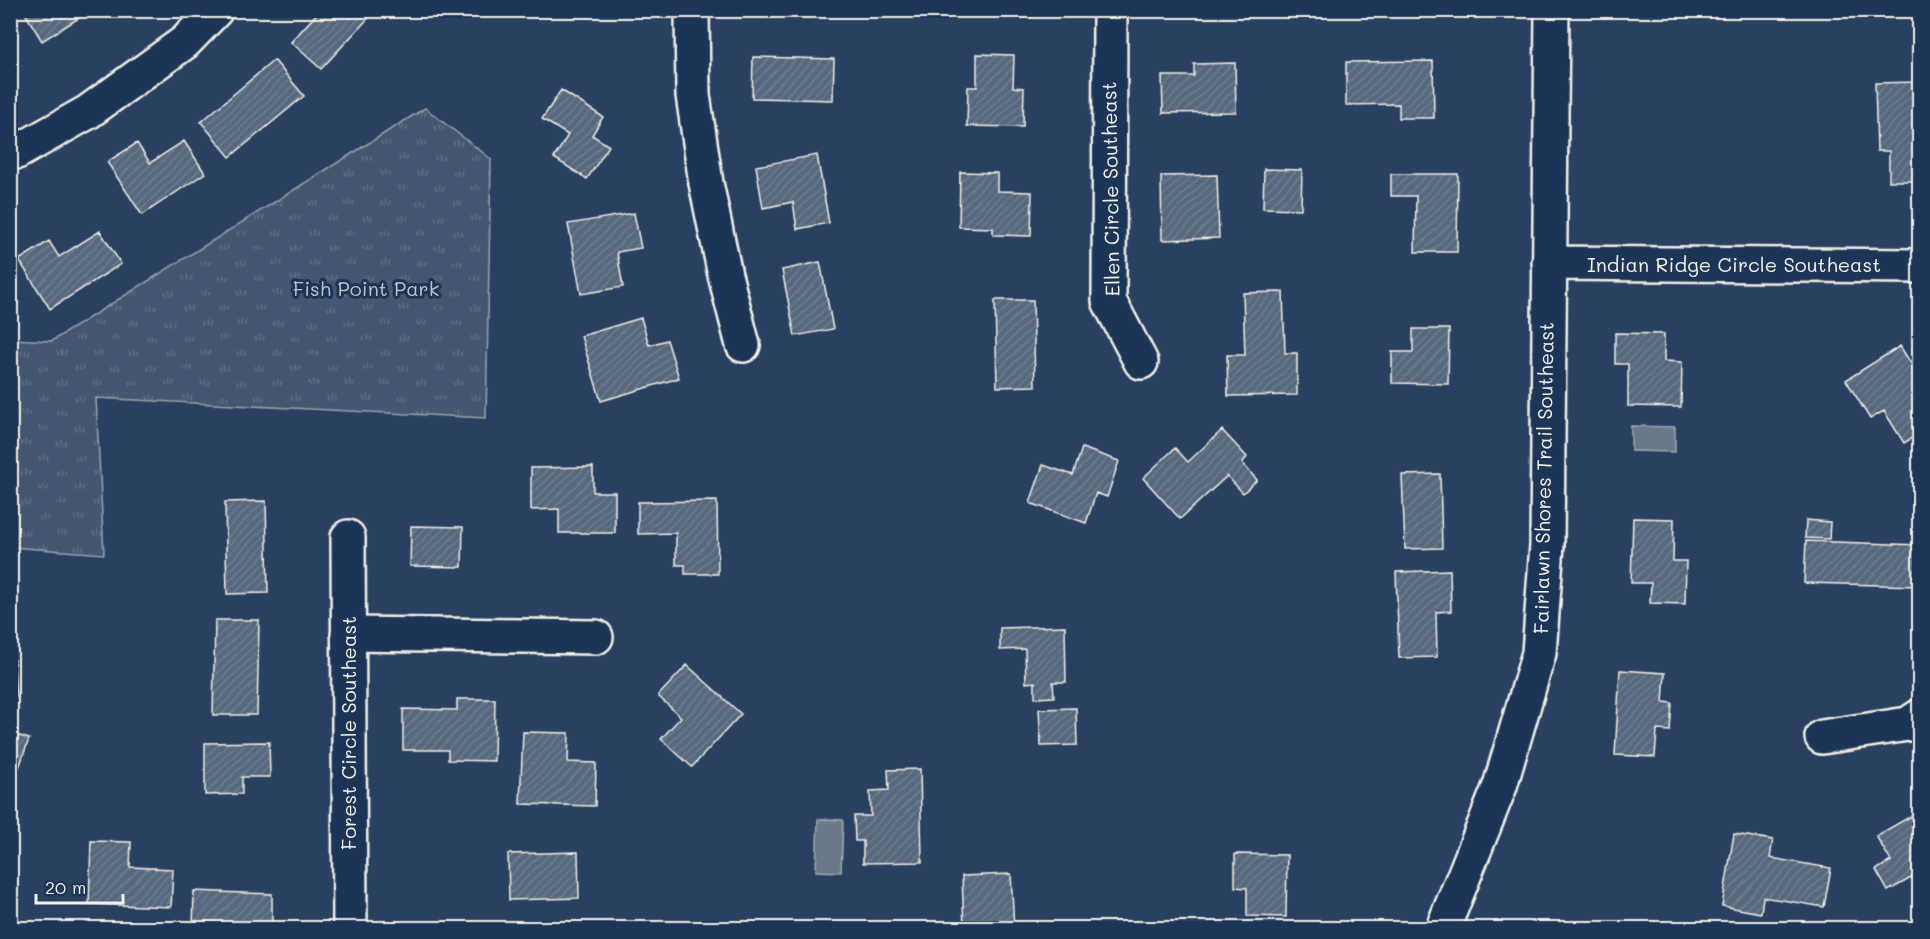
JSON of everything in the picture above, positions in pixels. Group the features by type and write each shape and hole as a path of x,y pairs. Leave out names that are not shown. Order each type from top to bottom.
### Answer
{"street":[{"path":"17,152 88,112 185,42 216,10"},
{"path":"692,10 693,95 708,195 743,345"},
{"name":"Ellen Circle Southeast","path":"1110,10 1109,301 1141,362"},
{"name":"Fairlawn Shores Trail Southeast","path":"1443,928 1500,786 1539,653 1546,544 1552,10"},
{"name":"Indian Ridge Circle Southeast","path":"1549,263 1920,266"},
{"name":"Forest Circle Southeast","path":"348,537 350,928"},
{"path":"348,634 596,637"},
{"path":"1822,737 1908,724 1920,716"}],"green space":[{"name":"Fish Point Park","path":"425,108 491,159 486,418 96,398 104,554 11,547 11,339 52,341"}],"shaded area":[{"path":"1631,426 1675,427 1675,452 1631,451"},
{"path":"818,819 843,820 841,872 816,871"}],"building":[{"path":"23,10 74,10 79,18 42,41"},
{"path":"320,10 376,10 321,69 291,42"},
{"path":"977,54 1014,55 1013,87 1024,88 1023,127 967,126 968,87 977,87"},
{"path":"753,57 834,59 833,100 752,98"},
{"path":"274,60 304,96 230,157 201,122"},
{"path":"1433,61 1434,118 1399,118 1399,104 1346,105 1346,62"},
{"path":"1235,63 1236,112 1163,113 1162,76 1194,76 1194,64"},
{"path":"1920,82 1920,181 1889,181 1889,151 1877,151 1875,83"},
{"path":"561,90 603,117 592,135 609,146 587,179 554,158 568,135 542,119"},
{"path":"184,141 205,173 142,215 107,162 137,143 150,163"},
{"path":"817,155 829,223 797,229 793,202 763,208 756,166"},
{"path":"1264,169 1302,170 1301,209 1263,208"},
{"path":"960,172 997,173 997,191 1032,192 1031,236 993,235 993,228 959,227"},
{"path":"1391,174 1458,174 1457,252 1415,252 1416,196 1391,196"},
{"path":"1217,175 1219,238 1162,240 1161,176"},
{"path":"634,213 641,248 617,252 623,287 581,294 568,224"},
{"path":"100,231 121,264 50,309 19,260 49,241 59,257"},
{"path":"820,262 833,329 795,336 782,270"},
{"path":"1283,292 1285,353 1297,353 1297,395 1228,396 1227,355 1245,355 1243,293"},
{"path":"995,300 1033,300 1035,386 997,387"},
{"path":"641,318 649,345 667,340 679,378 601,401 581,336"},
{"path":"1413,329 1449,329 1448,384 1392,383 1392,352 1413,352"},
{"path":"1615,333 1664,334 1664,361 1682,362 1681,407 1628,406 1628,364 1615,364"},
{"path":"1900,346 1920,378 1920,385 1915,388 1920,395 1920,433 1904,443 1884,411 1870,419 1846,380"},
{"path":"1222,430 1247,457 1242,463 1257,480 1243,493 1227,476 1180,519 1143,478 1175,448 1188,462"},
{"path":"1082,448 1119,461 1107,497 1096,493 1086,523 1030,503 1043,465 1073,475"},
{"path":"593,467 593,492 615,492 615,533 559,533 559,509 531,510 531,468"},
{"path":"1440,474 1442,548 1405,549 1402,475"},
{"path":"266,501 268,593 227,594 225,502"},
{"path":"717,501 718,574 685,574 685,565 676,565 676,533 638,534 638,502"},
{"path":"1633,518 1674,519 1673,561 1686,561 1685,604 1650,603 1651,583 1631,583"},
{"path":"1806,520 1830,522 1829,539 1805,538"},
{"path":"411,526 463,527 462,567 410,566"},
{"path":"1806,541 1920,545 1919,586 1804,583"},
{"path":"1450,570 1451,611 1436,612 1437,657 1399,658 1396,572"},
{"path":"215,620 259,620 257,715 213,715"},
{"path":"1065,626 1066,682 1053,682 1054,697 1035,698 1035,682 1026,683 1025,649 1000,650 1000,628"},
{"path":"10,629 12,629 16,697 10,698"},
{"path":"687,665 741,714 692,767 661,739 681,717 658,696"},
{"path":"1620,670 1665,673 1663,702 1672,703 1670,731 1657,730 1655,757 1615,755"},
{"path":"457,699 495,699 494,761 448,760 448,750 403,750 403,709 457,710"},
{"path":"1076,708 1077,745 1041,746 1039,709"},
{"path":"523,732 569,733 568,762 596,763 595,806 520,804"},
{"path":"10,733 29,739 10,793"},
{"path":"269,742 270,777 242,777 242,794 205,795 205,743"},
{"path":"920,769 922,862 863,863 863,841 855,841 854,816 871,816 870,791 889,790 888,770"},
{"path":"1920,811 1920,873 1888,891 1876,870 1891,861 1876,836"},
{"path":"1734,834 1773,840 1770,858 1831,868 1824,907 1763,897 1761,913 1722,906"},
{"path":"91,841 131,842 130,867 173,869 171,907 89,904"},
{"path":"578,852 579,898 509,900 508,854"},
{"path":"1235,854 1287,855 1286,917 1247,916 1247,888 1235,887"},
{"path":"1011,874 1014,928 964,928 962,876"},
{"path":"194,891 272,894 272,928 193,928"}]}
